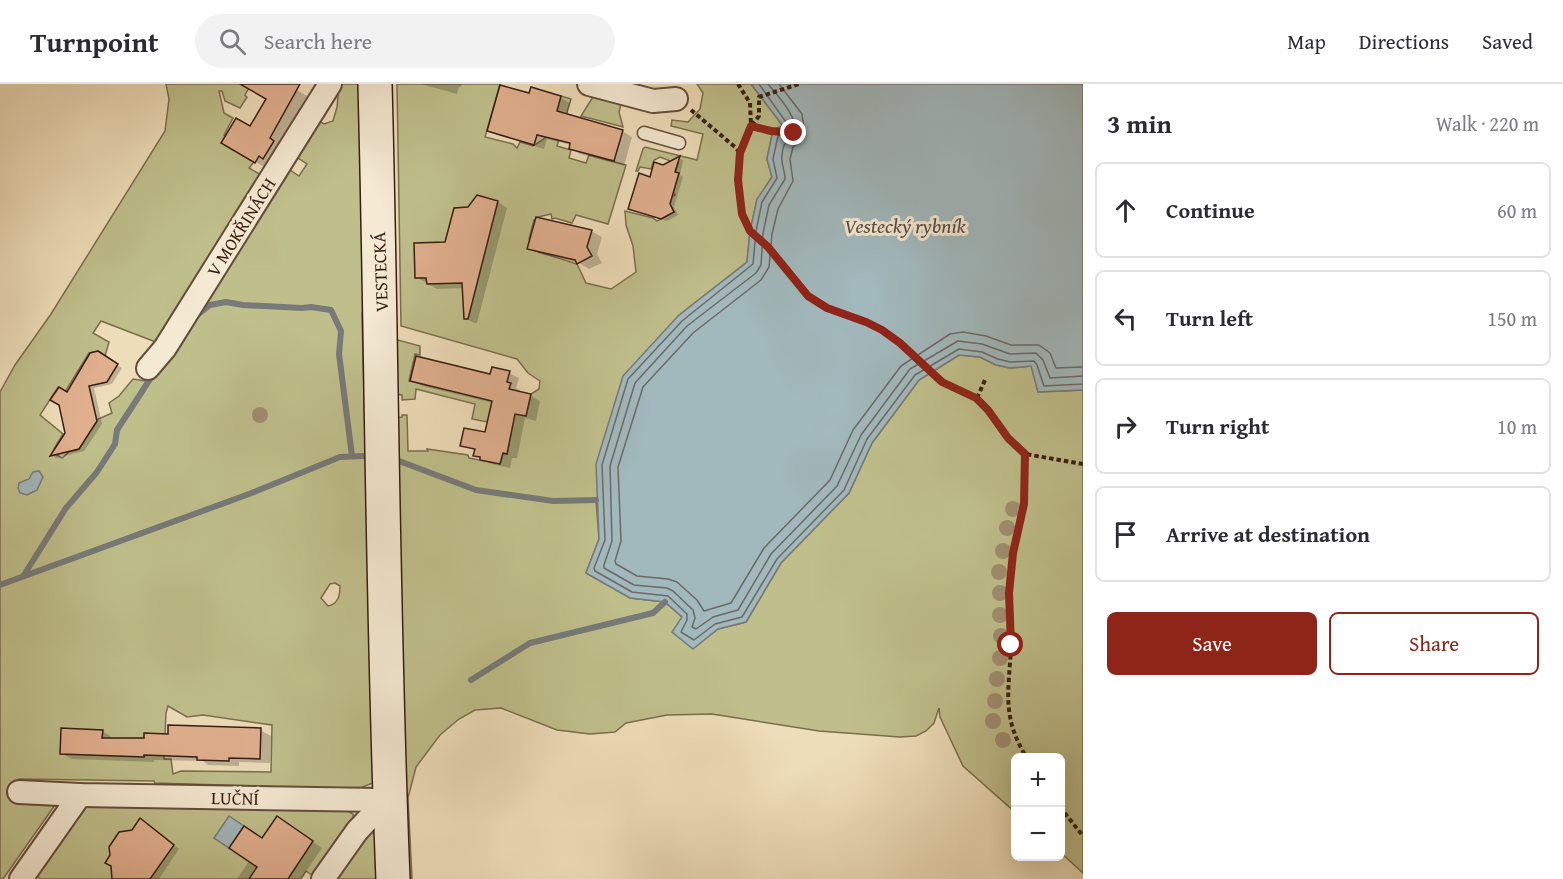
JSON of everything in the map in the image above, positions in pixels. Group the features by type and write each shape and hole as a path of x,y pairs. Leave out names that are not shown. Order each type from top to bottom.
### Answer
{"street":[{"name":"V MOKŘINÁCH","path":"148,368 165,348 330,84"},
{"name":"VESTECKÁ","path":"375,84 381,319 381,460 393,879"},
{"path":"589,84 653,101 676,99"},
{"name":"LUČNÍ","path":"19,792 378,800 389,797"},
{"path":"21,879 80,795"},
{"path":"323,879 357,831 389,797"}],"lane":[{"path":"644,133 679,143"}],"path":[{"path":"738,84 750,103 751,126"},
{"path":"799,84 759,97 759,116 751,126 740,153 738,180 742,214 750,231 768,247 808,296 827,308 882,330 900,343 942,382 976,398 988,410 1008,438 1025,454 1083,464"},
{"path":"676,99 740,153"},
{"path":"751,126 794,133"},
{"path":"976,398 985,380"},
{"path":"1024,753 1009,718 1007,697 1011,645 1009,593 1013,553 1024,504 1025,454"},
{"path":"1065,813 1083,836"}],"green space":[{"path":"166,84 251,84 240,108 225,101 222,91 219,91 224,113 233,118 224,135 237,144 254,162 249,168 263,176 161,344 101,321 93,333 109,342 105,356 98,351 89,353 65,392 58,387 40,415 63,434 54,449 55,454 62,458 70,451 79,449 96,420 112,413 109,403 119,396 133,379 146,381 176,345 287,168 299,176 307,164 295,156 316,119 324,124 333,121 339,84 366,84 365,308 362,313 373,783 357,789 155,783 154,781 19,779 17,800 55,805 3,879 0,879 0,392 165,131 169,99","holes":["335,583 340,586 339,596 334,603 328,606 321,598 330,584","168,706 187,717 203,715 272,725 271,772 181,771 173,774 171,759 164,759"]},
{"path":"397,84 500,84 485,137 513,144 517,148 520,142 533,146 548,136 561,96 571,99 557,146 571,150 569,158 586,163 589,155 626,165 608,224 576,215 572,223 552,219 551,214 538,217 537,221 534,220 529,239 535,241 533,250 577,264 586,283 611,289 636,272 625,211 657,221 674,212 667,199 675,195 673,191 679,173 675,172 678,164 660,157 654,160 651,169 640,167 636,171 643,149 645,147 697,160 703,134 671,126 672,120 688,122 700,109 703,93 697,84 751,84 783,126 773,130 767,159 772,177 757,200 750,231 747,262 678,316 596,500 599,539 586,573 630,598 665,602 682,617 693,648 718,629 746,622 781,563 849,493 872,443 919,380 959,355 980,357 996,365 1010,368 1032,366 1038,392 1083,390 1083,873 1065,857 1065,753 1011,753 1011,808 963,766 940,717 939,708 934,723 926,731 916,736 900,737 819,731 712,714 667,715 626,723 615,732 590,734 557,730 501,708 475,710 459,719 440,735 416,767 408,798 412,879 403,879 391,418 407,415 408,451 428,451 427,449 468,455 469,458 500,464 503,453 507,454 511,432 490,414 487,422 472,419 475,404 416,389 415,399 402,400 402,395 395,394 391,345 398,340 420,346 420,355 415,354 409,381 489,399 517,414 526,416 531,394 539,389 540,381 528,373 517,359 401,326"},
{"path":"596,92 621,104 619,112 623,127 581,116"},
{"path":"81,804 346,810 353,814 354,823 316,878 306,871 301,879 41,879 33,873"},
{"path":"377,824 381,879 332,879"}],"water":[{"name":"Vestecký rybník","path":"751,84 1083,84 1083,390 1038,392 1031,366 1010,368 996,365 980,357 959,355 919,380 872,443 849,493 781,563 746,622 718,629 693,649 672,632 682,617 665,602 630,598 586,573 599,539 596,464 623,376 678,316 747,262 750,231 757,199 772,177 767,159 773,130 783,126"},
{"path":"39,471 43,477 37,490 27,495 20,493 19,483 29,479 33,472"},
{"path":"229,816 244,826 229,848 214,838"}],"building":[{"path":"240,84 300,84 270,138 274,141 263,159 259,156 255,163 221,143 236,118 250,126 266,99"},
{"path":"500,85 529,93 531,87 561,96 557,111 623,130 614,161 569,149 570,143 537,135 534,145 487,131"},
{"path":"680,156 675,172 679,173 670,204 674,212 661,219 628,209 639,173 650,177 654,162 663,165"},
{"path":"477,195 498,201 468,319 464,319 462,283 427,284 426,278 415,278 414,243 445,242 454,208 468,207"},
{"path":"536,217 592,230 587,247 592,256 577,264 575,260 527,249"},
{"path":"98,351 118,364 107,382 89,386 97,421 79,449 50,456 65,433 59,405 50,400 59,387 67,392 90,353"},
{"path":"416,356 490,374 492,367 510,371 507,382 511,383 509,389 531,394 526,416 515,414 507,454 503,453 500,464 480,460 480,457 473,456 475,449 460,446 464,428 485,432 492,401 410,381"},
{"path":"168,725 261,728 260,759 229,758 229,761 197,760 197,757 60,754 61,728 103,730 102,738 144,738 144,733 168,734"},
{"path":"277,816 313,841 288,879 249,879 257,867 229,848 244,826 262,838"},
{"path":"140,818 174,845 150,879 112,879 111,866 105,863 110,855 109,847 119,832 132,830"}],"waterway":[{"path":"196,316 210,305 226,302 331,310 341,331 339,354 352,456"},
{"path":"24,575 66,508 97,472 115,444 117,430 154,373"},
{"path":"0,585 249,494 340,457 364,456"},
{"path":"399,461 476,490 553,501 596,500"},
{"path":"471,680 530,643 653,613 665,602"}],"route":[{"path":"794,133 751,126 740,153 738,180 742,214 750,231 768,247 808,296 827,308 882,330 900,343 942,382 976,398 988,410 1008,438 1025,454 1024,504 1013,553 1009,593 1011,645"}]}
